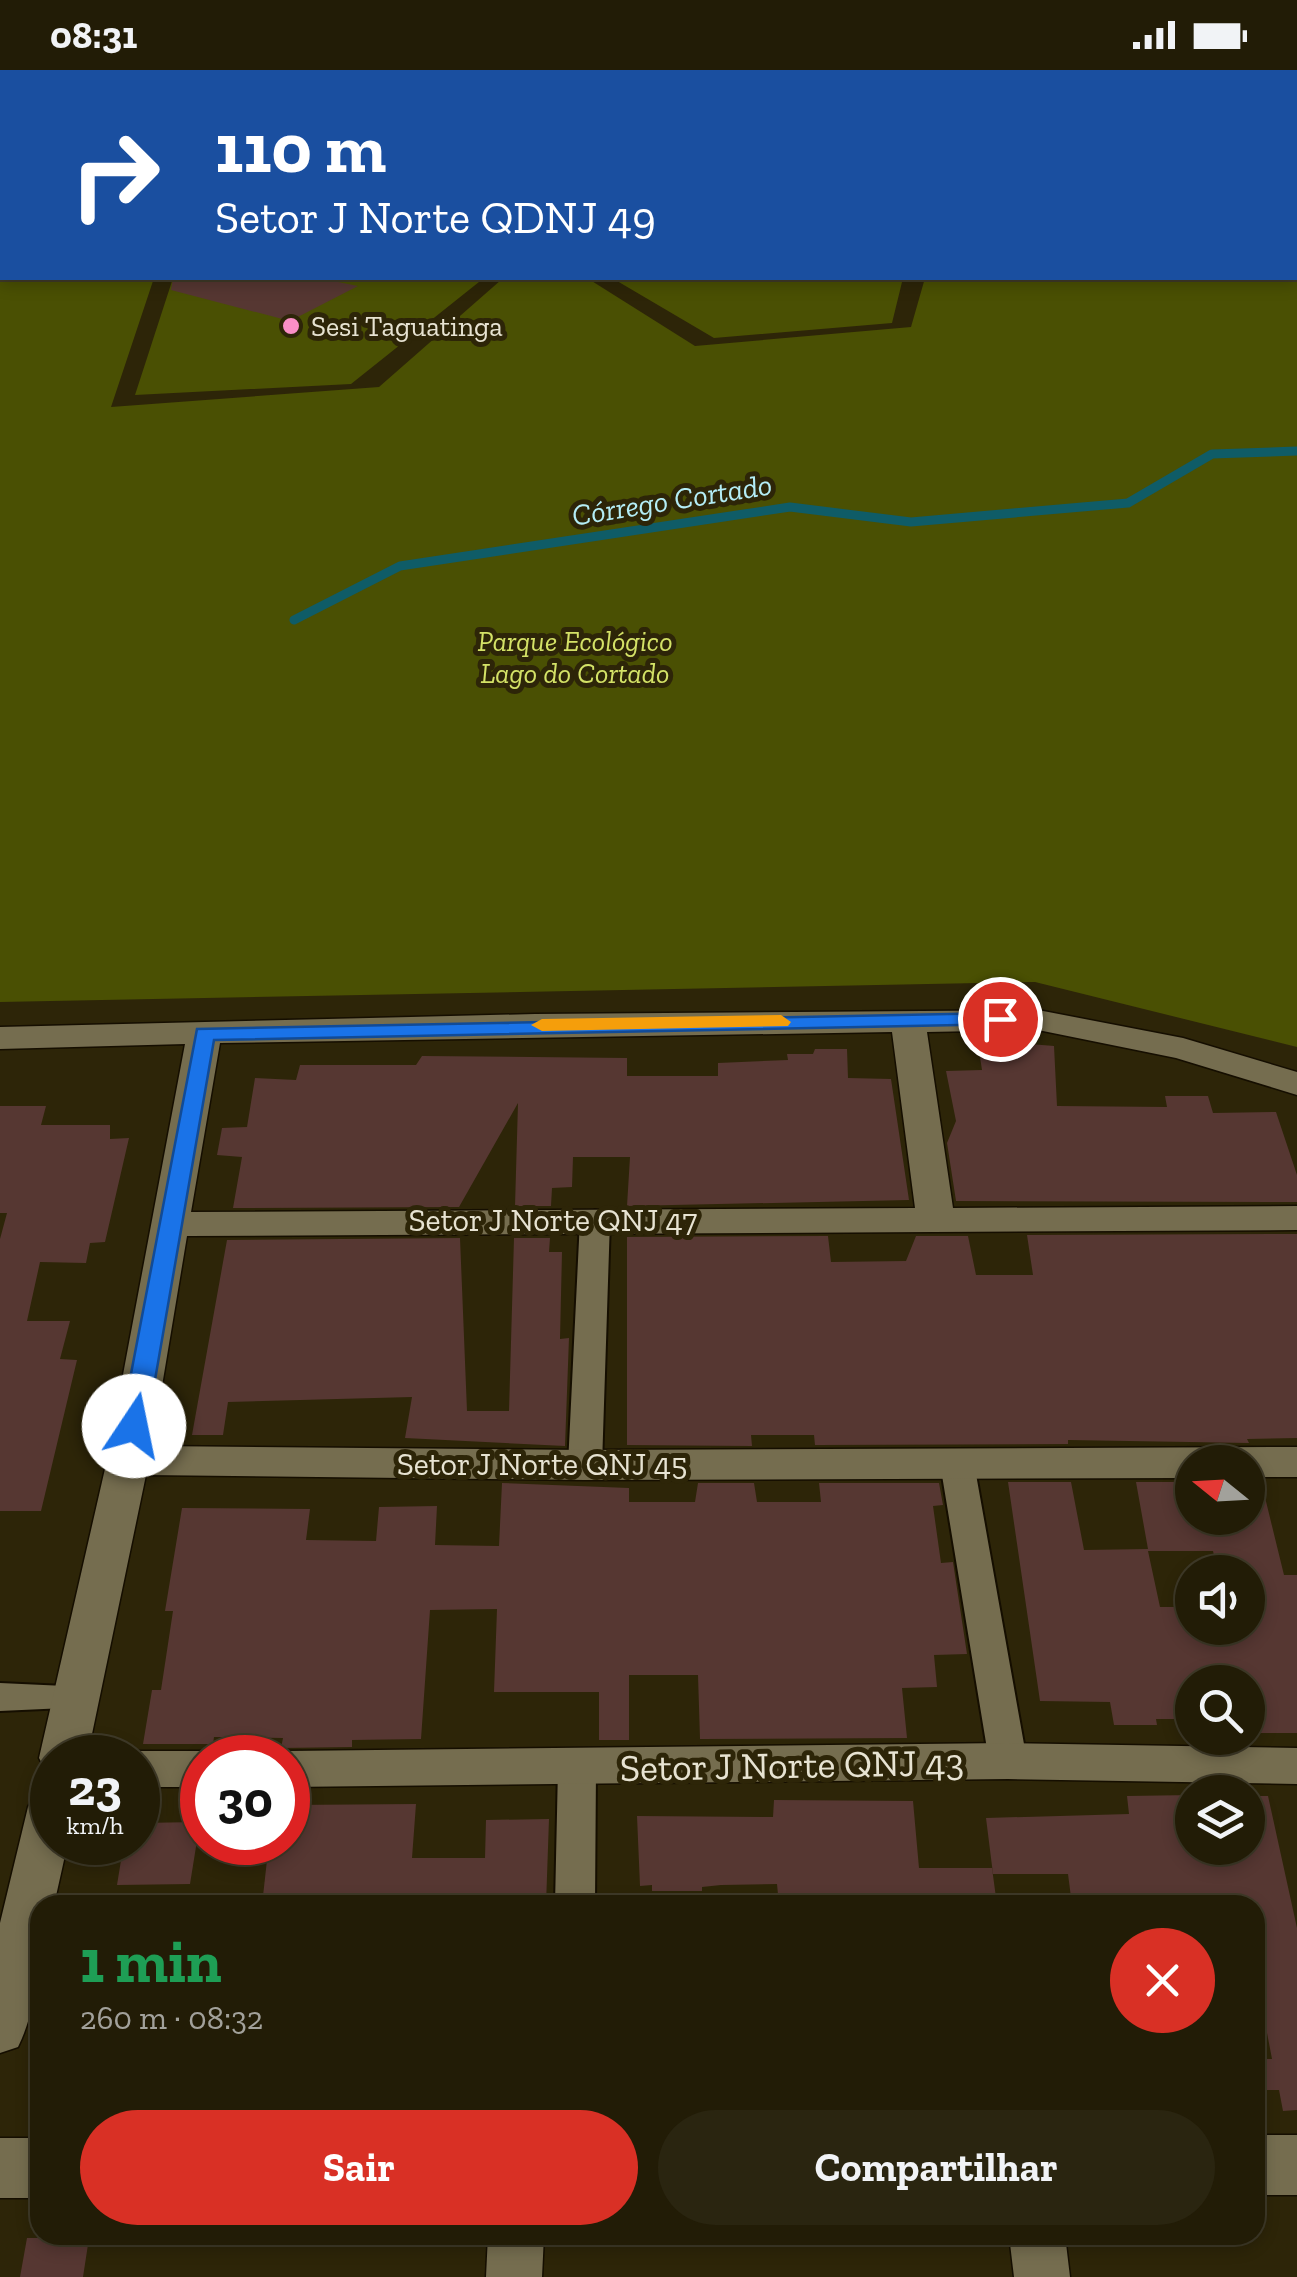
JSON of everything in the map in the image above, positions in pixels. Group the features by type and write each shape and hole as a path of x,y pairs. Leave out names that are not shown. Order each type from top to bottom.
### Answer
{"street":[{"path":"908,1020 934,1217"},
{"path":"0,1038 1038,1020 1184,1049 1297,1084"},
{"path":"67,1735 128,1460 204,1034"},
{"name":"Setor J Norte QNJ 47","path":"172,1224 1297,1218"},
{"path":"584,1465 596,1220"},
{"name":"Setor J Norte QNJ 45","path":"128,1460 584,1465 1175,1462"},
{"name":"Setor J Norte QNJ 45","path":"1265,1462 1297,1462"},
{"path":"957,1463 1008,1761"},
{"path":"0,1697 74,1697"},
{"name":"Setor J Norte QNJ 43","path":"310,1769 1008,1761 1297,1766"},
{"path":"575,1895 578,1768"},
{"path":"31,1895 38,1865"},
{"path":"0,2031 30,1901"},
{"path":"1265,2165 1297,2164"},
{"path":"0,2168 30,2168"},
{"path":"514,2277 516,2245"},
{"path":"1038,2245 1042,2277"}],"green space":[{"name":"Parque Ecológico Lago do Cortado","path":"0,280 153,280 111,407 379,387 501,280 590,280 695,346 911,327 924,280 1297,280 1297,1047 1035,982 0,1002"},
{"name":"Sesi Taguatinga","path":"172,280 481,280 351,384 135,395"},
{"path":"615,280 903,280 892,323 714,338"}],"building":[{"path":"173,280 328,280 358,286 290,321 171,290"},
{"path":"978,1044 1054,1046 1057,1106 1167,1107 1165,1096 1208,1096 1213,1113 1276,1112 1297,1175 1297,1202 956,1201 947,1143 956,1121 946,1071 982,1070"},
{"path":"815,1049 847,1049 848,1078 891,1079 909,1200 627,1206 630,1157 573,1157 572,1187 552,1188 551,1206 515,1206 518,1103 459,1207 233,1208 242,1157 217,1155 222,1128 247,1127 255,1078 296,1080 300,1065 416,1065 422,1056 627,1058 627,1076 718,1076 718,1063 788,1060 787,1054 813,1054"},
{"path":"0,1106 46,1106 41,1125 110,1125 110,1139 129,1138 105,1242 90,1243 86,1263 40,1262 27,1321 70,1321 60,1359 77,1360 41,1511 0,1511 0,1239 7,1213 0,1213"},
{"path":"1297,1234 1297,1438 1247,1439 1249,1443 1068,1440 1068,1444 815,1445 814,1435 751,1435 752,1446 627,1445 627,1237 828,1236 831,1262 906,1261 916,1236 968,1236 976,1275 1033,1275 1027,1235"},
{"path":"460,1238 467,1411 509,1411 514,1238 550,1238 549,1252 562,1252 560,1339 569,1338 565,1446 405,1438 412,1397 228,1402 223,1435 192,1435 227,1240"},
{"path":"1008,1482 1071,1482 1084,1550 1148,1549 1136,1482 1175,1482 1175,1535 1265,1535 1265,1497 1284,1575 1297,1575 1297,1733 1265,1733 1265,1665 1175,1665 1175,1719 1156,1719 1157,1725 1114,1725 1110,1702 1040,1701"},
{"path":"502,1483 629,1488 629,1502 695,1502 698,1483 754,1483 757,1502 821,1502 819,1483 939,1483 943,1505 933,1506 941,1563 953,1562 967,1654 934,1655 937,1687 902,1688 907,1738 700,1739 698,1675 629,1675 629,1740 599,1740 599,1692 494,1692 497,1609 430,1610 421,1739 352,1740 352,1747 310,1748 310,1735 180,1735 180,1744 160,1744 160,1735 144,1735 152,1690 161,1690 173,1611 165,1611 182,1508 310,1509 306,1540 376,1541 379,1507 437,1506 435,1545 499,1546"},
{"path":"1175,1795 1175,1865 1265,1865 1268,1796 1297,1928 1297,2110 1283,2111 1279,2090 1265,2090 1265,2059 1272,2059 1265,2022 1265,1895 1071,1895 1068,1874 993,1874 986,1818 1129,1814 1127,1796"},
{"path":"774,1800 913,1801 919,1868 992,1868 996,1895 778,1895 777,1884 721,1885 702,1887 702,1891 652,1891 652,1885 640,1886 637,1816 773,1817"},
{"path":"416,1804 412,1858 485,1858 486,1820 549,1819 546,1895 263,1895 266,1865 310,1865 310,1805"},
{"path":"180,1822 180,1865 193,1865 190,1884 117,1885 120,1865 160,1865 160,1823"},
{"path":"27,2238 30,2245 88,2245 83,2277 20,2277"}],"waterway":[{"name":"Córrego Cortado","path":"294,620 400,566 790,507 911,522 1128,503 1212,454 1297,451"}],"slow traffic":[{"path":"542,1025 781,1022"}],"place":[{"name":"Sesi Taguatinga","path":"291,326"}],"route":[{"path":"134,1426 204,1034 1000,1019"}]}
